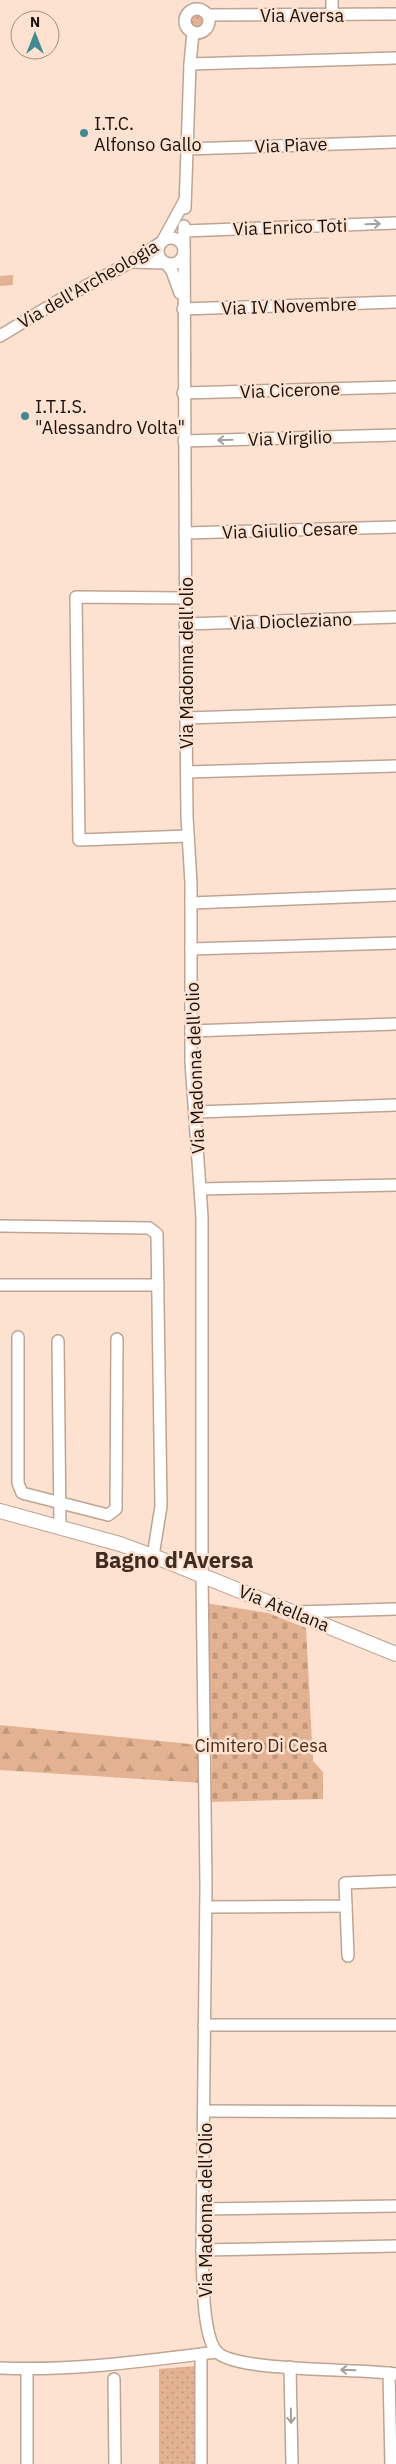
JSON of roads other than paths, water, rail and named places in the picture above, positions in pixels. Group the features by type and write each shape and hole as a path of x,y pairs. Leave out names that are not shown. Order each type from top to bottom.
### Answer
{"main road":[{"name":"Via Atellana","path":"0,1511 153,1556 296,1612 396,1654"}],"street":[{"path":"332,0 332,16"},
{"path":"195,4 208,15 209,25 206,29 194,32 187,27 185,20 195,4"},
{"name":"Via Aversa","path":"208,15 332,16 396,14"},
{"name":"Via dell'Archeologia","path":"174,239 184,229 190,64 194,32"},
{"path":"190,64 396,58"},
{"name":"Via Piave","path":"186,149 396,142"},
{"name":"Via dell'Archeologia","path":"0,336 58,301 131,262 162,242 185,200"},
{"name":"Via Enrico Toti","path":"184,229 396,223"},
{"name":"Via Madonna dell'olio","path":"184,229 186,772 191,903 191,1062 201,1189 202,1575 206,1885"},
{"path":"131,262 166,263 179,262 184,251 182,244 174,239 162,242 158,252 166,263 174,276 183,305"},
{"name":"Via IV Novembre","path":"183,305 396,302"},
{"name":"Via Cicerone","path":"184,393 396,387"},
{"name":"Via Virgilio","path":"184,441 396,435"},
{"name":"Via Giulio Cesare","path":"185,532 396,527"},
{"path":"185,598 76,597 78,840 188,836"},
{"name":"Via Diocleziano","path":"185,624 396,618"},
{"path":"186,718 396,711"},
{"path":"186,772 396,766"},
{"path":"191,903 396,895"},
{"path":"191,949 396,943"},
{"path":"191,1031 396,1024"},
{"path":"196,1112 396,1105"},
{"path":"201,1189 396,1185"},
{"path":"0,1226 149,1228 157,1234 161,1506 153,1556"},
{"path":"0,1284 158,1284"},
{"path":"18,1337 18,1483 22,1493 60,1504 108,1514 116,1509 117,1339"},
{"path":"58,1341 60,1528"},
{"path":"296,1612 396,1609"},
{"path":"348,1956 345,1884 396,1881"},
{"name":"Via Madonna dell'Olio","path":"206,1885 202,2250 206,2312 212,2343 217,2352"},
{"path":"206,1908 346,1906"},
{"path":"204,2025 396,2025"},
{"path":"204,2111 396,2112"},
{"path":"203,2210 396,2206"},
{"path":"202,2250 396,2246"},
{"path":"0,2368 28,2369 114,2364 217,2352 238,2360 290,2367 393,2373 391,2464"},
{"path":"200,2464 201,2354"},
{"path":"290,2367 292,2464"},
{"path":"27,2464 28,2369"},
{"path":"114,2379 115,2464"}],"place":[{"name":"I.T.C. Alfonso Gallo","path":"84,133"},
{"name":"I.T.I.S. \"Alessandro Volta\"","path":"25,416"}],"district":[{"name":"Bagno d'Aversa","path":"174,1559"}],"park label":[{"name":"Cimitero Di Cesa","path":"261,1745"}]}
